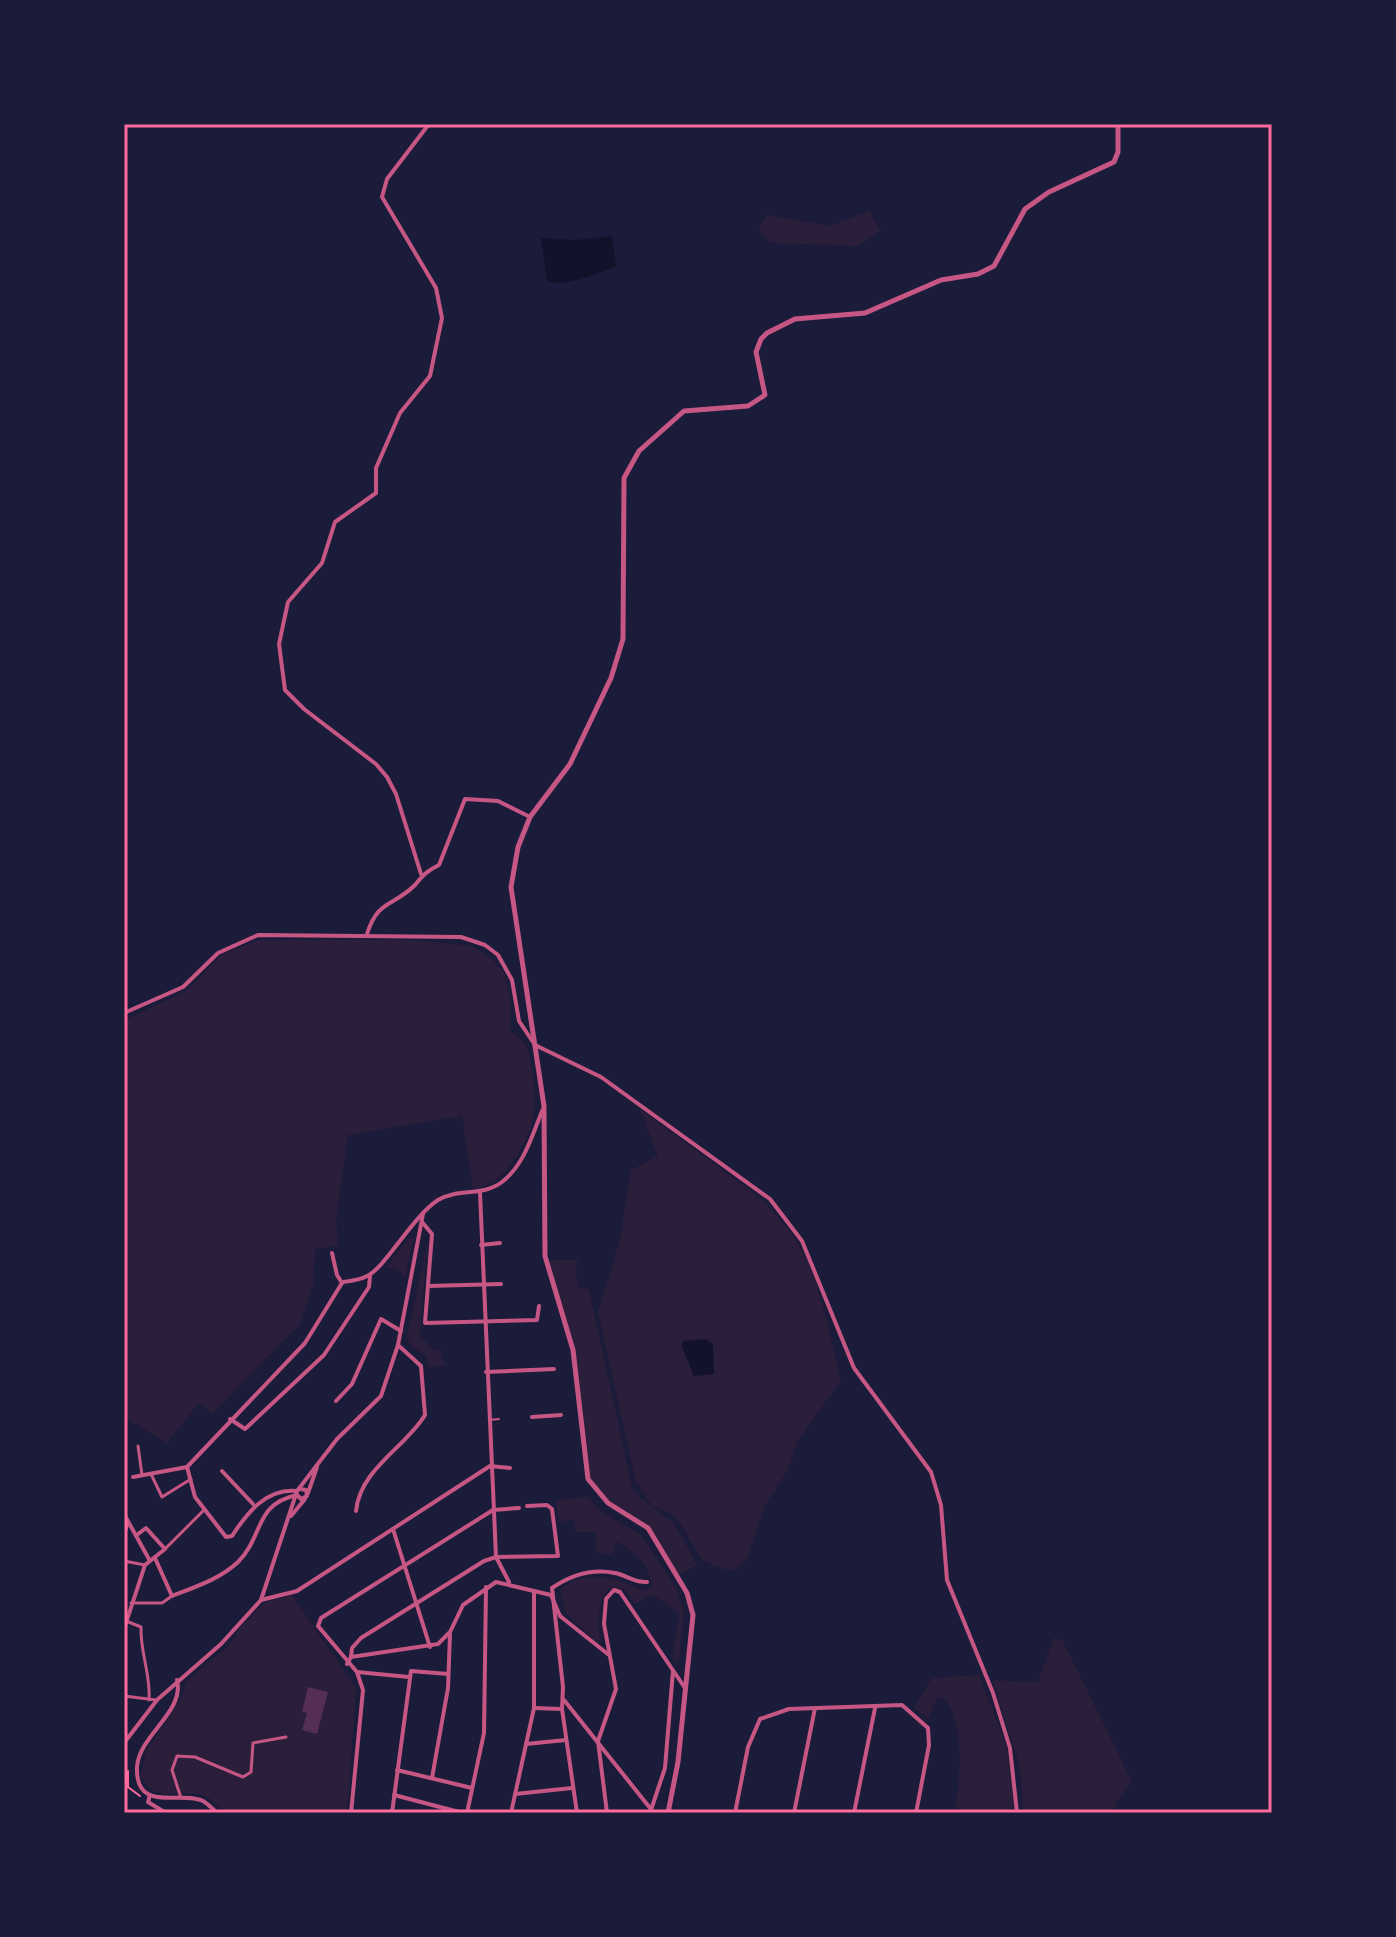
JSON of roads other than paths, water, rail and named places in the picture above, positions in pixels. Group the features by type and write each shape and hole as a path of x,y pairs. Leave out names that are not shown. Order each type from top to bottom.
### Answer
{"street":[{"path":"421,874 401,807 387,777 285,690 279,644 288,602 322,563 335,522 376,493 376,468 400,413 430,376 442,318 436,288 382,197 387,179 429,124"},
{"path":"668,1813 678,1762 693,1615 687,1593 648,1528 608,1503 588,1479 573,1350 545,1256 544,1106 511,887 518,847 530,817 570,764 611,678 623,639 624,478 639,451 684,411 755,404 765,395 756,352 767,333 795,319 865,313 941,280 978,274 994,266 1025,209 1049,192 1114,162 1118,152 1118,124"},
{"path":"367,934 374,913 415,884 421,874 439,865 465,799 498,801 530,817"},
{"path":"124,1013 183,987 218,953 258,935 461,937 485,945 498,955 512,980 519,1021 535,1045 601,1077 770,1199 802,1241 854,1368 931,1472 941,1505 947,1580 993,1693 1010,1748 1017,1813"},
{"path":"230,1419 245,1429 324,1355 369,1287 370,1276 423,1214 451,1194 480,1193 502,1182 525,1157 544,1106"},
{"path":"480,1193 496,1557 509,1582"},
{"path":"124,1743 157,1700 221,1644 261,1600 298,1492 319,1461 381,1396 398,1345 423,1214"},
{"path":"422,1222 432,1234 425,1323 484,1320 488,1324 537,1320 539,1306"},
{"path":"481,1245 500,1243"},
{"path":"332,1253 342,1283"},
{"path":"133,1477 187,1467 312,1335 342,1283 370,1276"},
{"path":"428,1286 501,1284"},
{"path":"336,1401 352,1384 381,1319 401,1331"},
{"path":"356,1511 357,1500 369,1478 425,1415 421,1366 398,1345"},
{"path":"486,1372 554,1369"},
{"path":"532,1417 561,1415"},
{"path":"138,1446 142,1475"},
{"path":"289,1518 305,1499 319,1461"},
{"path":"261,1600 297,1591 490,1466 510,1468"},
{"path":"187,1467 195,1497 226,1537 232,1536 254,1505 286,1491 308,1493"},
{"path":"222,1471 254,1505"},
{"path":"151,1474 162,1497 191,1479"},
{"path":"298,1492 305,1499"},
{"path":"124,1604 162,1603 219,1576 250,1545 268,1507 298,1492"},
{"path":"347,1664 352,1648 361,1638 496,1557 558,1556 552,1509 547,1505 527,1506"},
{"path":"351,1813 363,1690 357,1672 347,1664 318,1626 321,1618 493,1510 519,1508"},
{"path":"124,1629 145,1565 206,1509"},
{"path":"124,1514 172,1596"},
{"path":"124,1537 128,1522"},
{"path":"138,1534 146,1528 165,1549"},
{"path":"393,1529 430,1647"},
{"path":"124,1561 145,1565"},
{"path":"577,1813 562,1709 552,1588 570,1576 591,1572 615,1573 647,1582"},
{"path":"432,1778 448,1674 450,1632 463,1605 496,1582 509,1582 551,1595"},
{"path":"394,1795 465,1813 484,1733 486,1587"},
{"path":"607,1813 598,1741 616,1689 604,1624 606,1599 614,1590 620,1592 685,1688"},
{"path":"511,1813 534,1708 534,1592"},
{"path":"551,1595 560,1616 609,1655"},
{"path":"126,1621 141,1627 140,1646 150,1682 149,1700"},
{"path":"351,1657 430,1647 450,1632"},
{"path":"392,1813 411,1671 448,1674"},
{"path":"650,1810 665,1768 673,1671"},
{"path":"357,1672 409,1677"},
{"path":"177,1680 177,1697 146,1740 138,1758 139,1781 150,1795 166,1800 205,1801 217,1813"},
{"path":"124,1696 157,1700"},
{"path":"563,1699 650,1810"},
{"path":"735,1813 748,1747 760,1719 772,1712 902,1705 928,1728 929,1745 916,1813"},
{"path":"534,1708 562,1709"},
{"path":"794,1813 815,1708"},
{"path":"854,1813 875,1708"},
{"path":"181,1798 172,1770 177,1756 195,1757 243,1777 251,1772 253,1743 286,1737"},
{"path":"526,1744 566,1740"},
{"path":"397,1770 472,1788"},
{"path":"515,1794 573,1787"},
{"path":"150,1795 148,1802 166,1813"}],"lane":[{"path":"488,1420 499,1419"}]}
